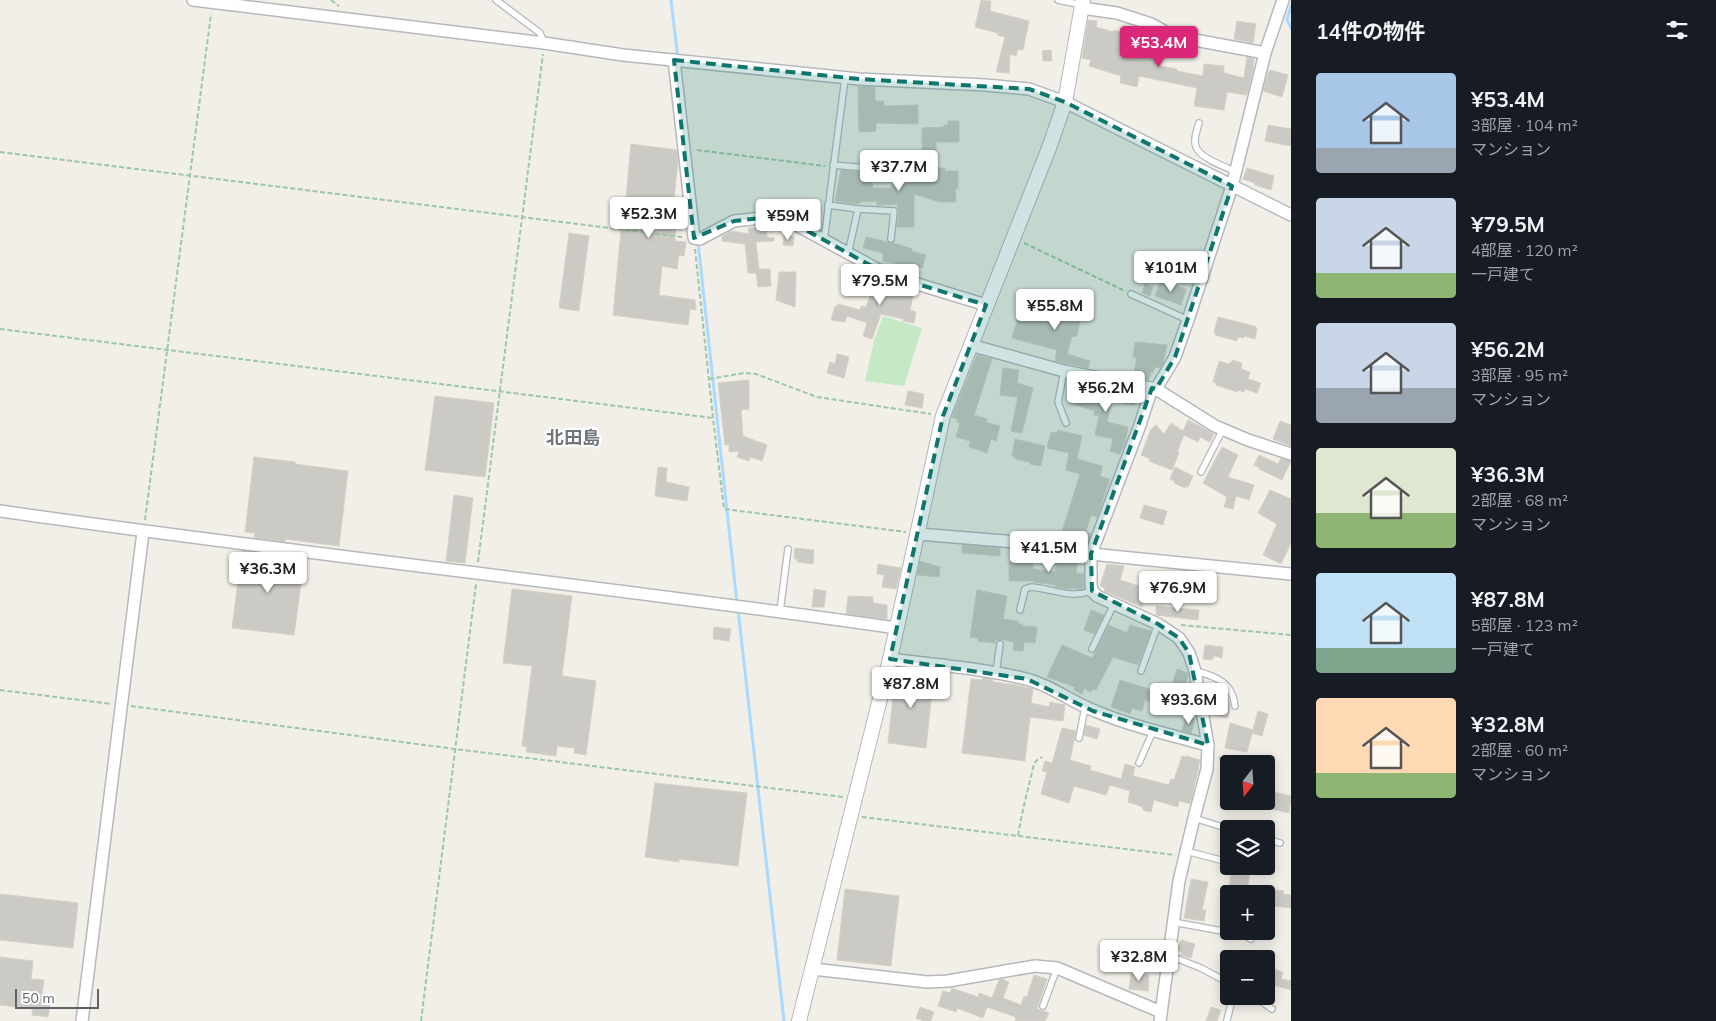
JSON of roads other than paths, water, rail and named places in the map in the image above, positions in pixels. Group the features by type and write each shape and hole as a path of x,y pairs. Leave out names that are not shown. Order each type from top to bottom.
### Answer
{"street":[{"path":"194,0 674,60 845,78 985,85 1029,90 1065,102 1291,215"},
{"path":"813,968 927,982 948,981 1035,966 1057,968 1160,1016 1185,854 1208,769 1208,750 1195,671 1189,653 1178,638 1162,627 1092,591 1091,554 1154,388 1175,357 1188,320 1232,186 1265,53 1283,0"},
{"path":"800,1021 890,659 943,416 1049,148 1065,102 1082,4 1151,24 1173,36 1265,53"},
{"path":"674,60 694,238 700,239 734,221 780,216 888,275 986,305"},
{"path":"970,346 1064,371 1154,388 1223,429 1248,440 1291,454"},
{"path":"0,511 143,532 477,572 896,628"},
{"path":"82,1021 143,532"},
{"path":"918,534 1078,547 1091,554 1291,574"},
{"path":"890,659 996,672 1027,679 1043,685 1085,707 1208,750"}],"lane":[{"path":"496,0 540,33 544,43"},
{"path":"1058,0 1082,4"},
{"path":"824,241 845,78"},
{"path":"1198,123 1195,141 1196,148 1214,162 1235,171"},
{"path":"833,166 867,168"},
{"path":"828,205 894,211 891,239"},
{"path":"848,254 858,209"},
{"path":"1131,294 1188,320"},
{"path":"1064,371 1058,402 1066,423"},
{"path":"1201,472 1223,429"},
{"path":"780,611 788,548"},
{"path":"1020,610 1025,590 1031,587 1070,595 1081,595 1092,591"},
{"path":"1092,649 1114,604"},
{"path":"1141,671 1162,627"},
{"path":"996,672 1000,644"},
{"path":"1195,671 1217,679 1228,686 1234,695 1235,706"},
{"path":"1079,738 1085,707"},
{"path":"1139,763 1153,731"},
{"path":"1194,818 1220,826"},
{"path":"1275,842 1280,843"},
{"path":"1185,854 1220,861"},
{"path":"1173,922 1220,931"},
{"path":"1168,955 1220,978"},
{"path":"1043,1006 1057,968"},
{"path":"1227,1020 1231,1005"},
{"path":"1266,1005 1272,1009"}],"waterway":[{"path":"671,0 678,59"},
{"path":"1291,6 1287,19 1291,28"},
{"path":"698,242 737,603"},
{"path":"738,609 784,1021"}],"district":[{"name":"北田島","path":"573,437"}]}
